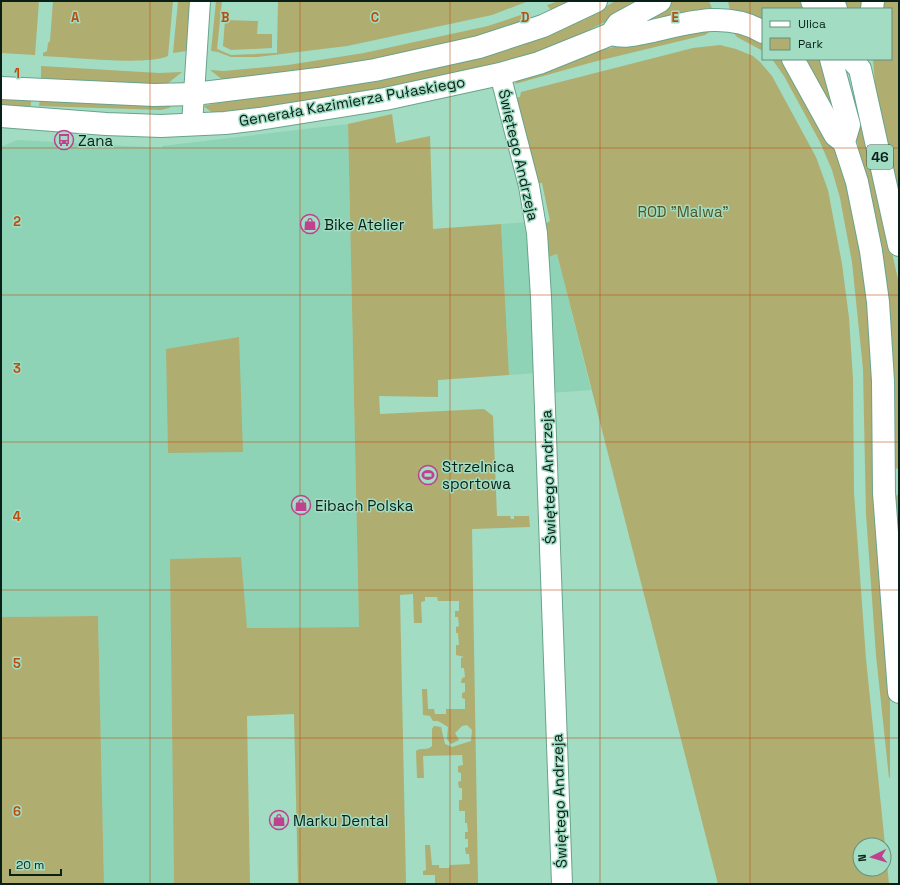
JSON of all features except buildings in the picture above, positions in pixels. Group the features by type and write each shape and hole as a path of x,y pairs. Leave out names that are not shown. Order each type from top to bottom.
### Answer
{"main road":[{"name":"Generała Kazimierza Pułaskiego","path":"1,88 154,95 194,94 260,88 375,70 501,41 542,26 596,1"},
{"name":"Generała Kazimierza Pułaskiego","path":"1,116 106,124 192,125 225,123 321,110 428,90 500,74 539,63 611,34 618,24 660,1"},
{"path":"611,34 624,37 712,19 743,23 762,32"},
{"path":"794,60 835,135 844,142 849,126 831,60"},
{"name":"46","path":"859,62 899,245"},
{"name":"46","path":"844,142 857,182 871,251 878,302 892,487 899,692"}],"street":[{"path":"192,125 200,1"},
{"name":"Świętego Andrzeja","path":"500,74 529,186 537,233 542,304 562,884"}],"shaded area":[{"path":"348,124 359,627 246,628 241,557 171,559 174,884 104,884 98,616 1,617 1,147 17,140 162,148 162,146"},
{"path":"530,222 537,373 509,375 501,224"},
{"path":"557,254 591,390 550,393 546,258"}],"green space":[{"path":"1,1 39,1 35,55 1,53"},
{"path":"53,1 173,1 168,56 157,59 126,61 43,56 43,53 47,51 48,43 50,41"},
{"path":"178,1 192,1 187,51 173,53"},
{"path":"216,1 222,1 217,49 231,55 277,53 278,1 526,2 492,15 347,46 257,57 231,57 211,51"},
{"path":"559,1 577,1 553,13 547,5"},
{"path":"616,1 646,1 563,43 495,66 328,100 213,113 203,106 569,26"},
{"path":"671,1 709,1 713,11 620,28"},
{"path":"728,1 799,1 803,8 762,8 762,26 731,15"},
{"path":"840,1 866,1 865,8 842,8"},
{"path":"878,1 899,1 899,201 875,85 873,60 892,60 892,8 876,8"},
{"path":"530,12 527,22 446,46 295,74 223,80 210,70 224,71 288,65 364,53 488,26"},
{"path":"225,20 258,21 257,34 272,34 272,48 231,50 223,46"},
{"path":"698,26 712,30 705,35 593,62 515,84 518,79 594,52"},
{"path":"732,31 762,39 762,50 737,37"},
{"name":"ROD \"Malwa\"","path":"720,45 736,49 753,56 772,76 816,157 828,190 842,264 849,318 853,379 854,493 866,659 884,837 852,837 852,877 888,877 889,884 718,884 557,254 546,258 543,225 550,221 542,183 535,183 514,98 520,97 521,92 693,48"},
{"path":"773,60 787,60 832,141 848,182 868,300 890,693 889,778 876,655 866,514 863,369 852,262 840,198 832,170 820,142 784,76"},
{"path":"800,60 825,60 844,129"},
{"path":"41,66 159,73 182,72 167,84 41,81"},
{"path":"857,96 899,284 899,470 892,465 876,230 848,99"},
{"path":"1,97 31,99 31,106 1,106"},
{"path":"40,99 168,104 171,106 161,110 39,106"},
{"path":"392,114 396,143 430,136 433,229 501,224 509,375 438,380 438,397 379,396 380,414 484,409 493,416 497,516 510,516 511,519 514,519 514,516 529,516 530,527 472,529 478,884 435,884 435,875 423,875 423,871 426,870 425,845 430,845 432,865 439,865 439,868 449,868 450,865 470,864 469,854 466,854 465,848 468,847 468,839 465,839 465,832 468,832 467,823 465,823 465,811 459,811 459,800 462,800 462,788 459,788 458,782 461,781 461,773 458,772 458,766 463,765 462,755 423,756 424,778 417,778 416,751 432,746 432,729 434,726 441,727 445,744 452,747 471,741 472,730 467,725 462,726 455,733 459,740 451,744 447,739 448,727 438,721 433,721 430,716 423,715 422,689 427,689 428,709 434,709 435,714 446,714 446,709 465,709 465,699 462,698 462,693 465,692 465,683 461,683 462,678 465,677 464,668 461,668 461,658 464,657 456,655 456,645 459,645 456,627 459,626 458,617 455,617 455,611 459,611 459,601 438,601 437,597 425,597 425,601 421,602 422,623 414,623 413,594 400,595 406,884 298,884 294,714 247,716 250,884 174,884 170,559 241,557 247,628 359,627 348,124"},
{"path":"239,337 243,452 168,453 166,349"},
{"path":"899,493 899,579 895,498"},
{"path":"98,616 104,884 1,884 1,617"}],"place":[{"name":"Zana","path":"64,140"},
{"name":"Bike Atelier","path":"310,224"},
{"name":"Strzelnica sportowa","path":"428,475"},
{"name":"Eibach Polska","path":"301,505"},
{"name":"Marku Dental","path":"279,820"}]}
